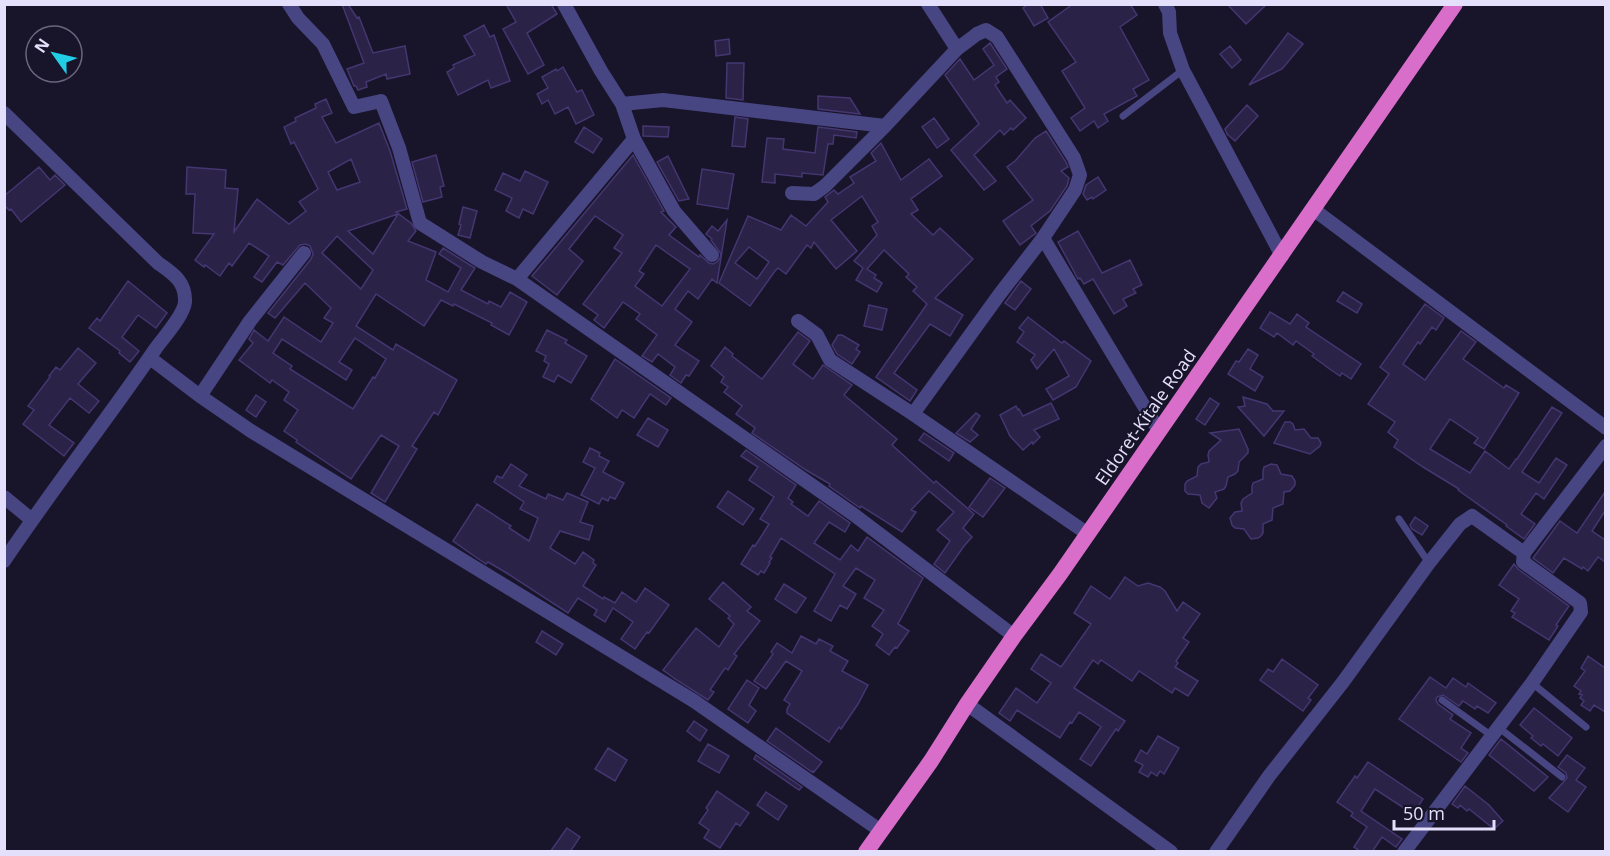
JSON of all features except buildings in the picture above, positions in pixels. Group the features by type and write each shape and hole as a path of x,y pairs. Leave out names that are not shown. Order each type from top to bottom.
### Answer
{"highway":[{"name":"Eldoret-Kitale Road","path":"866,852 1455,4"}],"street":[{"path":"289,4 298,18 323,44 354,107 381,100 399,148 420,223 482,262 517,279 853,514 1014,636"},
{"path":"564,4 601,72 622,104 634,139 674,211 712,255"},
{"path":"928,4 957,49"},
{"path":"1165,4 1169,12 1170,33 1183,70 1282,256"},
{"path":"792,193 813,194 819,190 885,126 957,49 976,34 986,30 997,37 1074,158 1080,175 1075,190 1043,238 913,414"},
{"path":"622,104 663,99 885,126"},
{"path":"4,113 158,263 177,277 183,288 185,299 184,306 150,358 4,561"},
{"path":"517,279 634,139"},
{"path":"1313,209 1605,428"},
{"path":"1043,238 1159,431"},
{"path":"200,396 250,321 304,253"},
{"path":"798,321 817,335 830,360 1088,534"},
{"path":"150,358 200,396 281,449 694,701 881,831"},
{"path":"1404,852 1532,683 1581,612 1580,603 1523,562 1524,553 1605,446"},
{"path":"4,497 32,520"},
{"path":"1216,852 1269,776 1343,682 1460,524 1472,516 1524,553"},
{"path":"967,704 1172,852"}],"lane":[{"path":"1123,116 1183,70"},
{"path":"1399,519 1429,563"},
{"path":"1532,683 1586,727"},
{"path":"1442,699 1562,777"}]}
